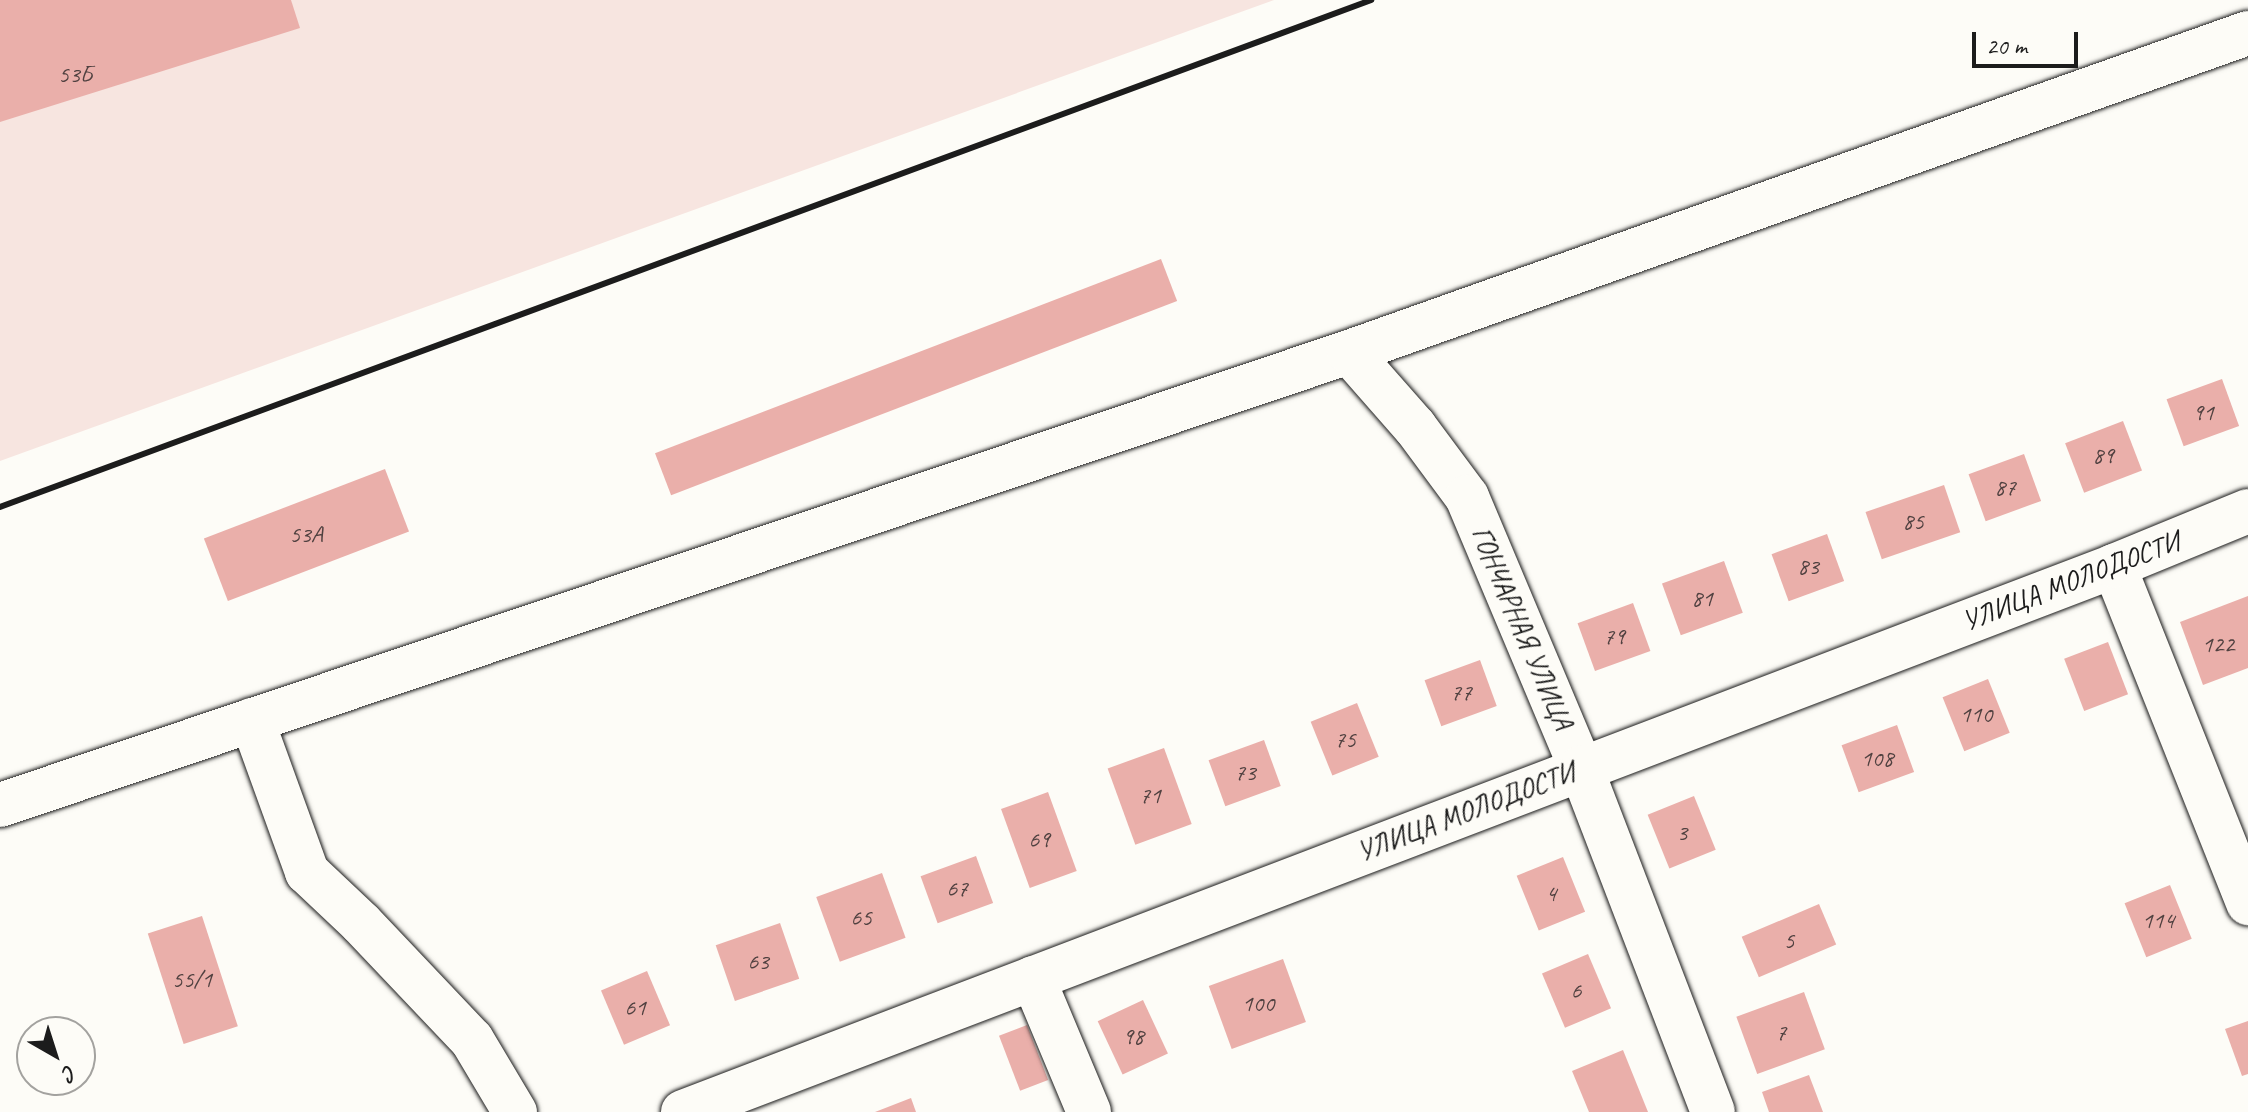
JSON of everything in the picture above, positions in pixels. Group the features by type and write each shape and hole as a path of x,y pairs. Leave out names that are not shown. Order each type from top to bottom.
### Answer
{"street":[{"path":"0,805 1349,352 2248,33"},
{"name":"ГОНЧАРНАЯ УЛИЦА","path":"1349,352 1415,427 1467,497 1581,768 1713,1112"},
{"name":"УЛИЦА МОЛОДОСТИ","path":"683,1112 2114,566 2248,511"},
{"path":"2114,566 2248,903"},
{"path":"252,720 307,872 361,923 472,1040 515,1112"},
{"path":"1033,978 1089,1112"}],"shaded area":[{"path":"0,0 1274,0 0,461"}],"building":[{"path":"0,0 291,0 300,28 0,122"},
{"path":"1161,259 1177,301 671,495 655,453"},
{"path":"2222,379 2239,426 2184,446 2167,399"},
{"path":"2123,421 2142,470 2084,493 2065,443"},
{"path":"2024,454 2041,501 1986,521 1969,474"},
{"path":"385,469 409,532 228,601 204,539"},
{"path":"1944,485 1960,532 1882,559 1866,512"},
{"path":"1827,534 1844,581 1789,601 1772,554"},
{"path":"1724,561 1743,613 1681,635 1662,584"},
{"path":"2248,596 2248,668 2203,685 2180,622"},
{"path":"1633,603 1650,651 1595,671 1578,623"},
{"path":"2108,642 2128,694 2084,711 2064,659"},
{"path":"1480,660 1497,706 1441,726 1425,680"},
{"path":"1988,679 2010,733 1964,751 1943,697"},
{"path":"1357,703 1379,757 1332,776 1311,722"},
{"path":"1897,725 1914,772 1859,792 1842,745"},
{"path":"1264,740 1281,786 1225,806 1209,760"},
{"path":"1164,748 1192,824 1135,845 1108,769"},
{"path":"1048,792 1077,871 1030,888 1001,809"},
{"path":"1694,796 1716,850 1669,869 1648,815"},
{"path":"976,856 993,903 938,923 921,876"},
{"path":"1563,857 1585,912 1539,930 1517,876"},
{"path":"882,873 906,938 840,962 816,897"},
{"path":"2170,885 2192,939 2146,957 2125,903"},
{"path":"1819,904 1836,945 1759,977 1742,937"},
{"path":"202,916 238,1026 184,1044 148,934"},
{"path":"780,923 799,979 735,1001 716,945"},
{"path":"1588,954 1611,1008 1565,1028 1542,974"},
{"path":"1283,959 1306,1022 1232,1049 1209,986"},
{"path":"647,971 670,1025 624,1045 601,991"},
{"path":"1804,992 1825,1049 1757,1074 1736,1017"},
{"path":"1143,1000 1168,1053 1123,1075 1098,1021"},
{"path":"2248,1021 2248,1074 2242,1076 2225,1029"},
{"path":"1027,1025 1048,1080 1020,1091 999,1036"},
{"path":"1623,1050 1648,1112 1589,1112 1572,1071"},
{"path":"1809,1075 1823,1112 1769,1112 1762,1092"},
{"path":"911,1098 916,1112 875,1112"}],"railway":[{"path":"0,507 1371,0"}]}
